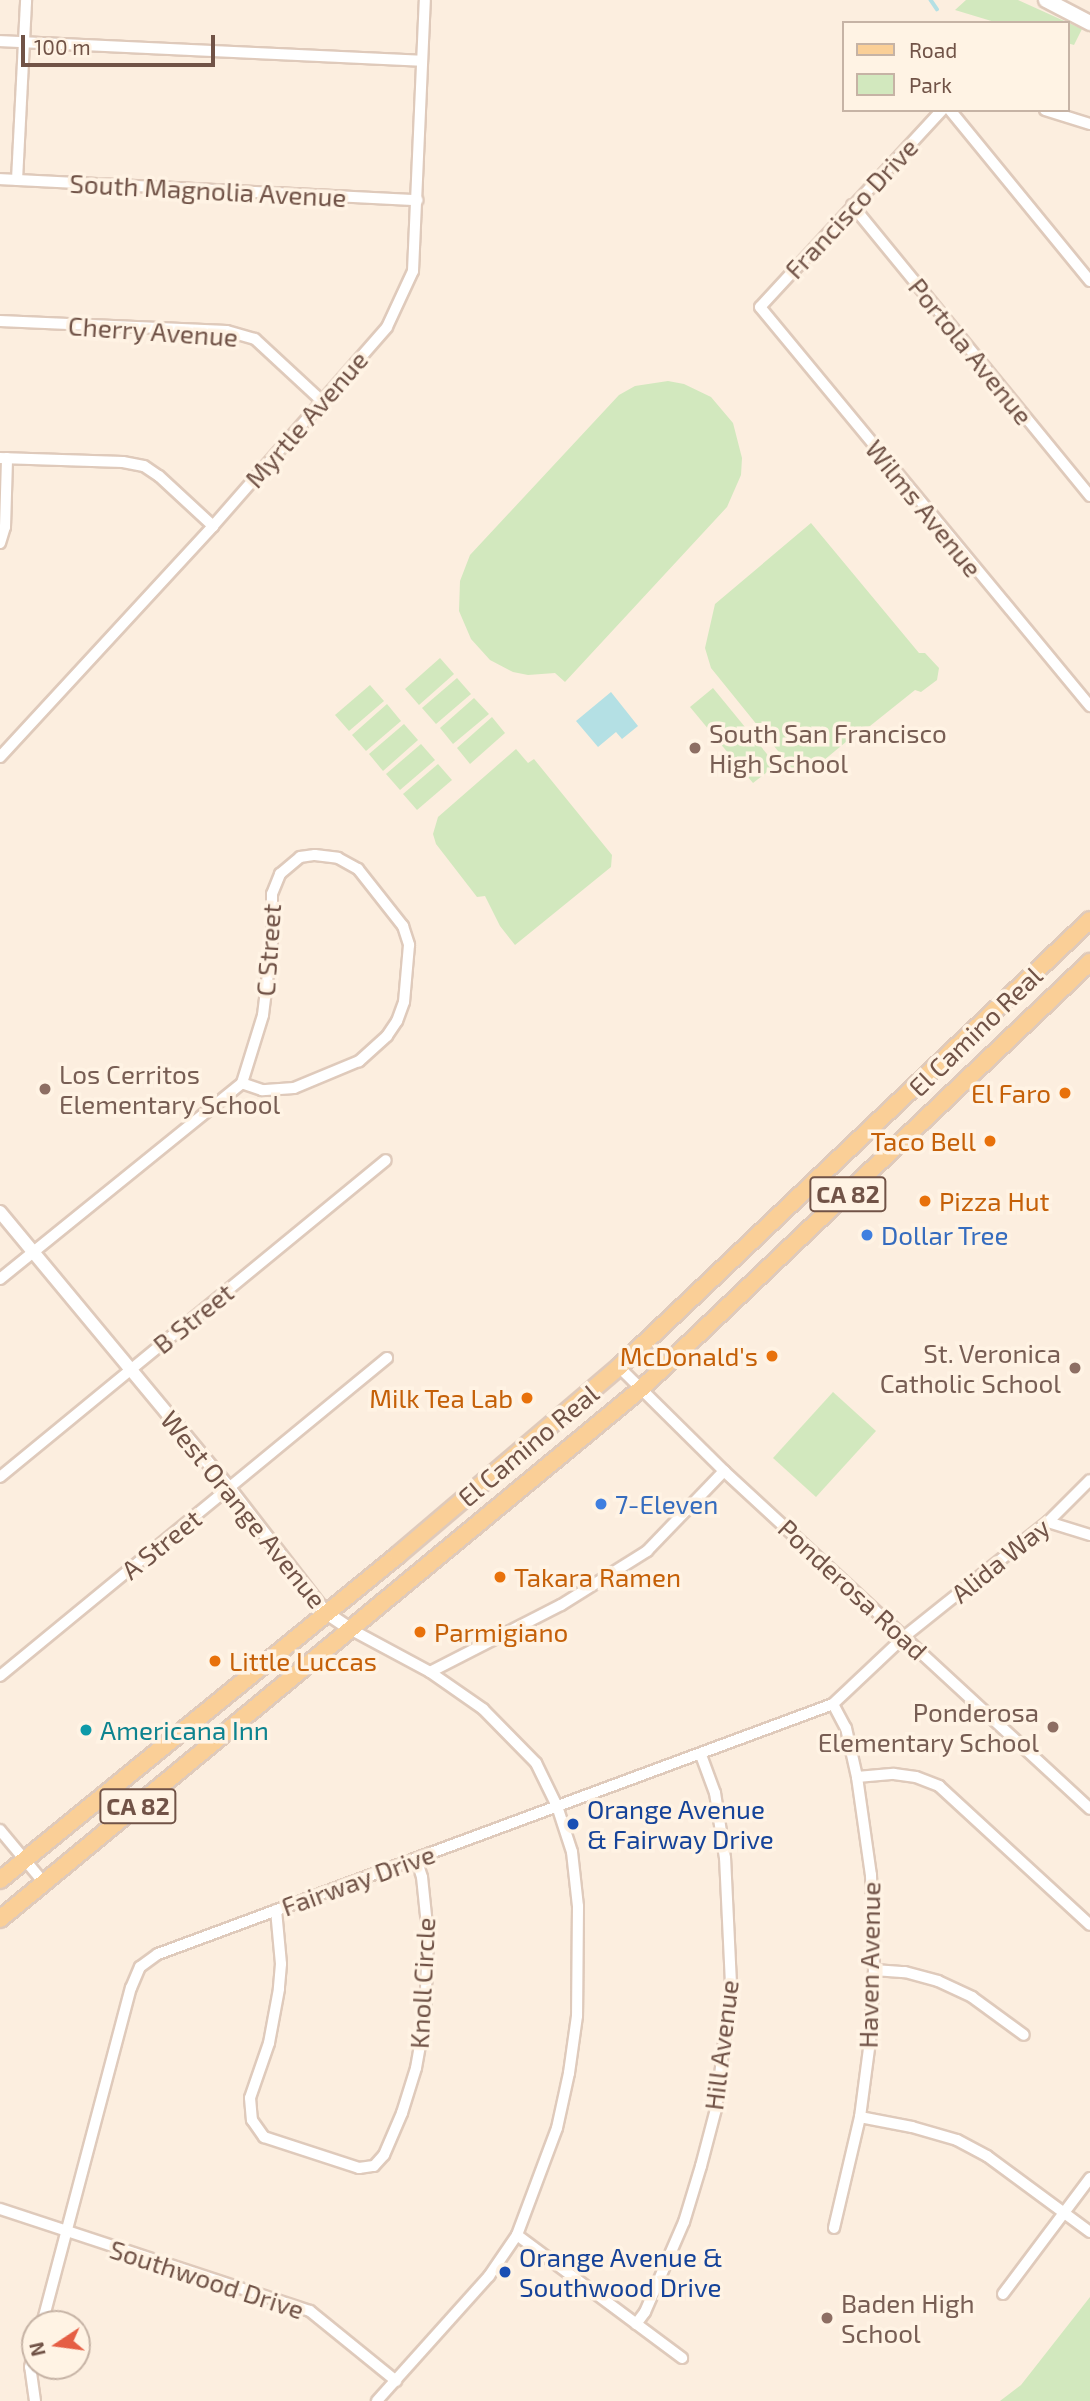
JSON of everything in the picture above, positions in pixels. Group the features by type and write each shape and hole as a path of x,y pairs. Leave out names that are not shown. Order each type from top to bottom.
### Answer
{"main road":[{"path":"1046,0 1090,23"},
{"name":"El Camino Real","path":"0,1880 398,1555 619,1367 1090,920"},
{"name":"El Camino Real","path":"0,1919 643,1387 1090,962"}],"street":[{"path":"18,180 26,0"},
{"name":"Myrtle Avenue","path":"0,757 213,526 387,327 413,271 425,0"},
{"path":"0,41 422,61"},
{"name":"Francisco Drive","path":"760,307 940,112"},
{"path":"952,112 1090,281"},
{"path":"1051,112 1090,124"},
{"name":"South Magnolia Avenue","path":"0,179 417,200"},
{"name":"Portola Avenue","path":"852,205 1090,496"},
{"name":"Wilms Avenue","path":"760,307 1089,707"},
{"name":"Cherry Avenue","path":"0,321 227,331 255,339 323,402"},
{"path":"0,543 5,527 3,458 123,462 144,467 159,476 213,526"},
{"name":"C Street","path":"300,857 338,858 358,869 403,926 409,945 404,1002 397,1021 387,1036 359,1061 294,1088 262,1090 242,1083 263,1015 272,941 272,894 280,874 300,857"},
{"path":"0,1279 242,1083"},
{"name":"B Street","path":"0,1477 386,1160"},
{"name":"West Orange Avenue","path":"0,1212 229,1488 325,1612 352,1630 430,1672 483,1709 536,1763 557,1806 572,1852 578,1906 577,2016 556,2128 517,2235 489,2276 377,2401"},
{"name":"A Street","path":"0,1676 387,1358"},
{"name":"Ponderosa Road","path":"619,1367 643,1387 724,1471 1090,1809"},
{"path":"430,1672 561,1605 647,1551 724,1471"},
{"name":"Alida Way","path":"905,1636 1048,1522 1090,1480"},
{"path":"1048,1522 1090,1535"},
{"name":"Fairway Drive","path":"46,2310 131,1988 140,1967 158,1954 833,1704 905,1636"},
{"name":"Haven Avenue","path":"833,1704 846,1728 858,1777 871,1875 874,1970 870,2041 860,2117 835,2228"},
{"name":"Hill Avenue","path":"636,2323 645,2312 684,2222 701,2166 716,2109 729,1997 725,1858 715,1793 701,1755"},
{"path":"858,1777 894,1774 916,1777 939,1786 1090,1925"},
{"path":"0,1830 45,1884"},
{"name":"Knoll Circle","path":"276,1910 281,1964 279,1989 269,2043 250,2098 252,2120 264,2137 359,2168 374,2166 384,2155 402,2113 416,2068 425,2017 428,1935 422,1877 416,1859"},
{"path":"874,1970 905,1972 938,1981 972,1997 1024,2035"},
{"path":"860,2117 912,2127 957,2140 987,2156 1090,2232"},
{"path":"1003,2294 1090,2178"},
{"name":"Southwood Drive","path":"0,2209 310,2311 396,2381"},
{"path":"517,2235 682,2358"},
{"path":"32,2380 35,2401"}],"green space":[{"path":"966,0 1018,0 1064,21 991,21 955,10"},
{"path":"1069,23 1082,29 1074,45 1069,44"},
{"path":"668,381 684,384 711,397 733,423 742,458 741,475 727,507 565,682 555,673 528,675 513,672 490,660 471,639 459,611 460,581 470,555 619,395 635,386"},
{"path":"811,523 919,653 925,653 939,668 937,680 921,692 915,690 870,726 864,727 806,775 795,772 711,668 705,648 715,604"},
{"path":"440,658 454,674 419,705 405,689"},
{"path":"457,678 471,694 436,724 422,708"},
{"path":"370,685 384,701 349,731 335,715"},
{"path":"713,688 776,765 753,783 690,707"},
{"path":"474,698 489,714 453,744 440,728"},
{"path":"387,704 401,721 366,751 352,735"},
{"path":"492,717 505,733 470,764 457,748"},
{"path":"404,724 418,740 383,771 369,754"},
{"path":"421,744 435,760 400,790 386,774"},
{"path":"516,749 528,763 534,759 612,855 611,867 515,945 500,926 485,896 477,897 436,844 433,834 438,817"},
{"path":"438,764 452,780 417,810 403,794"},
{"path":"833,1392 876,1431 816,1497 773,1458"},
{"path":"1090,2297 1090,2401 1000,2401 1021,2385"}],"water":[{"path":"611,692 638,726 622,739 616,732 598,747 576,721"}],"waterway":[{"path":"931,0 937,9"}],"place":[{"name":"South San Francisco High School","path":"695,748"},
{"name":"Los Cerritos Elementary School","path":"45,1089"},
{"name":"El Faro","path":"1065,1093"},
{"name":"Taco Bell","path":"990,1141"},
{"name":"Pizza Hut","path":"925,1201"},
{"name":"Dollar Tree","path":"867,1235"},
{"name":"McDonald's","path":"772,1356"},
{"name":"St. Veronica Catholic School","path":"1075,1368"},
{"name":"Milk Tea Lab","path":"527,1398"},
{"name":"7-Eleven","path":"601,1504"},
{"name":"Takara Ramen","path":"500,1577"},
{"name":"Parmigiano","path":"420,1632"},
{"name":"Little Luccas","path":"215,1661"},
{"name":"Ponderosa Elementary School","path":"1053,1727"},
{"name":"Americana Inn","path":"86,1730"},
{"name":"Orange Avenue & Fairway Drive","path":"573,1824"},
{"name":"Orange Avenue & Southwood Drive","path":"505,2272"},
{"name":"Baden High School","path":"827,2318"}]}
